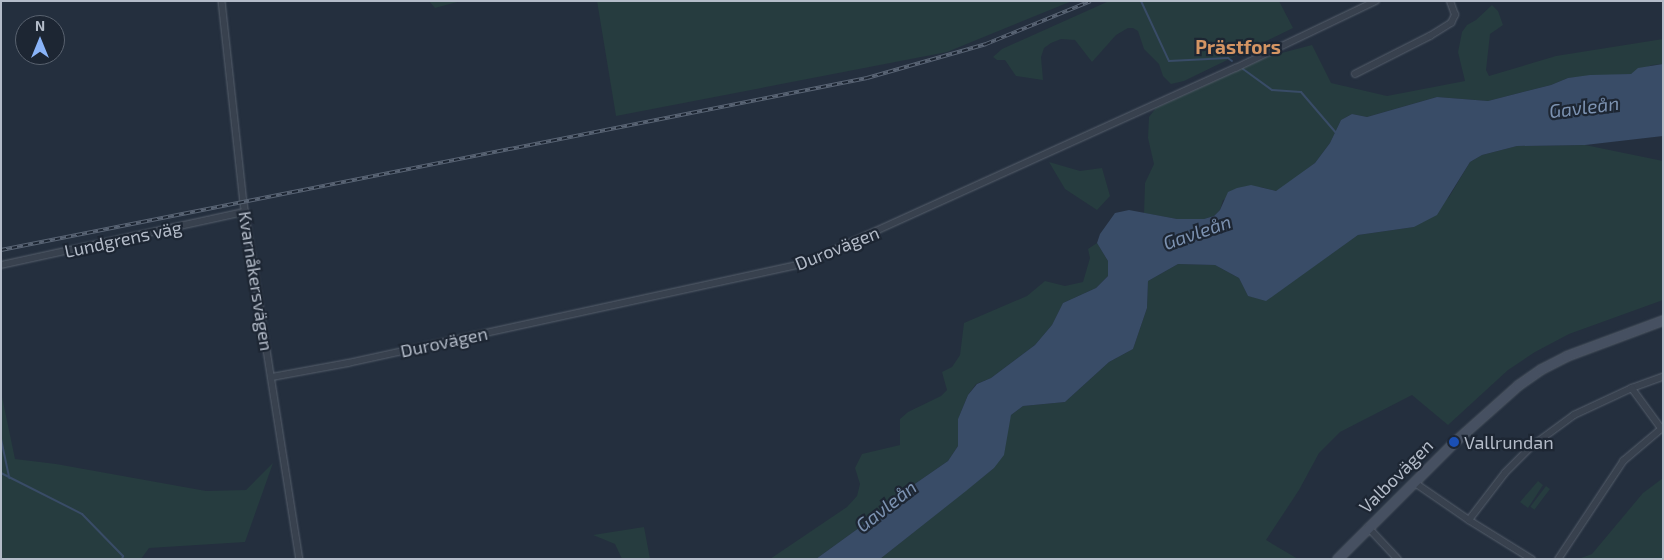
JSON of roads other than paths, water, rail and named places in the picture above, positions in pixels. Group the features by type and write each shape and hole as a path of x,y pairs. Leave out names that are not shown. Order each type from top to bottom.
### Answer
{"main road":[{"name":"Valbovägen","path":"1337,559 1414,482 1511,392 1541,369 1596,343 1663,320"}],"street":[{"name":"Kvarnåkersvägen","path":"222,1 245,212 300,559"},
{"name":"Durovägen","path":"272,378 803,264 1236,68 1363,4 1376,1"},
{"path":"1355,74 1452,23 1455,15 1450,1"},
{"name":"Lundgrens väg","path":"1,265 245,212"},
{"path":"1469,520 1505,473 1532,446 1574,415 1632,388 1663,377"},
{"path":"1560,559 1624,460 1662,429 1632,388"},
{"path":"1414,482 1469,520 1532,559"},
{"path":"1368,527 1398,559"}],"water":[{"name":"Gavleån","path":"1663,64 1663,136 1585,145 1517,146 1482,155 1470,162 1437,215 1414,227 1358,235 1266,301 1248,296 1239,278 1215,265 1178,264 1148,281 1147,308 1133,349 1109,362 1065,402 1023,406 1011,415 1004,455 994,468 880,559 816,559 892,504 906,490 948,461 958,446 958,419 968,395 977,384 991,378 1035,345 1052,325 1063,303 1096,288 1108,276 1108,261 1097,243 1100,234 1115,213 1129,210 1177,219 1204,219 1214,216 1220,210 1228,192 1237,188 1251,185 1276,191 1315,163 1330,143 1341,120 1352,114 1367,117 1437,97 1488,101 1551,85 1568,78 1590,75 1631,74 1638,68"}],"waterway":[{"path":"1141,1 1169,61 1228,58 1232,61"},
{"path":"1243,69 1272,90 1301,92 1337,134"},
{"path":"1,439 9,478"},
{"path":"1,473 82,514 123,556 122,559"}],"railway":[{"path":"1,250 867,78 986,44 1091,1"}],"place":[{"name":"Vallrundan","path":"1454,442"}],"district":[{"name":"Prästfors","path":"1238,47"}]}
